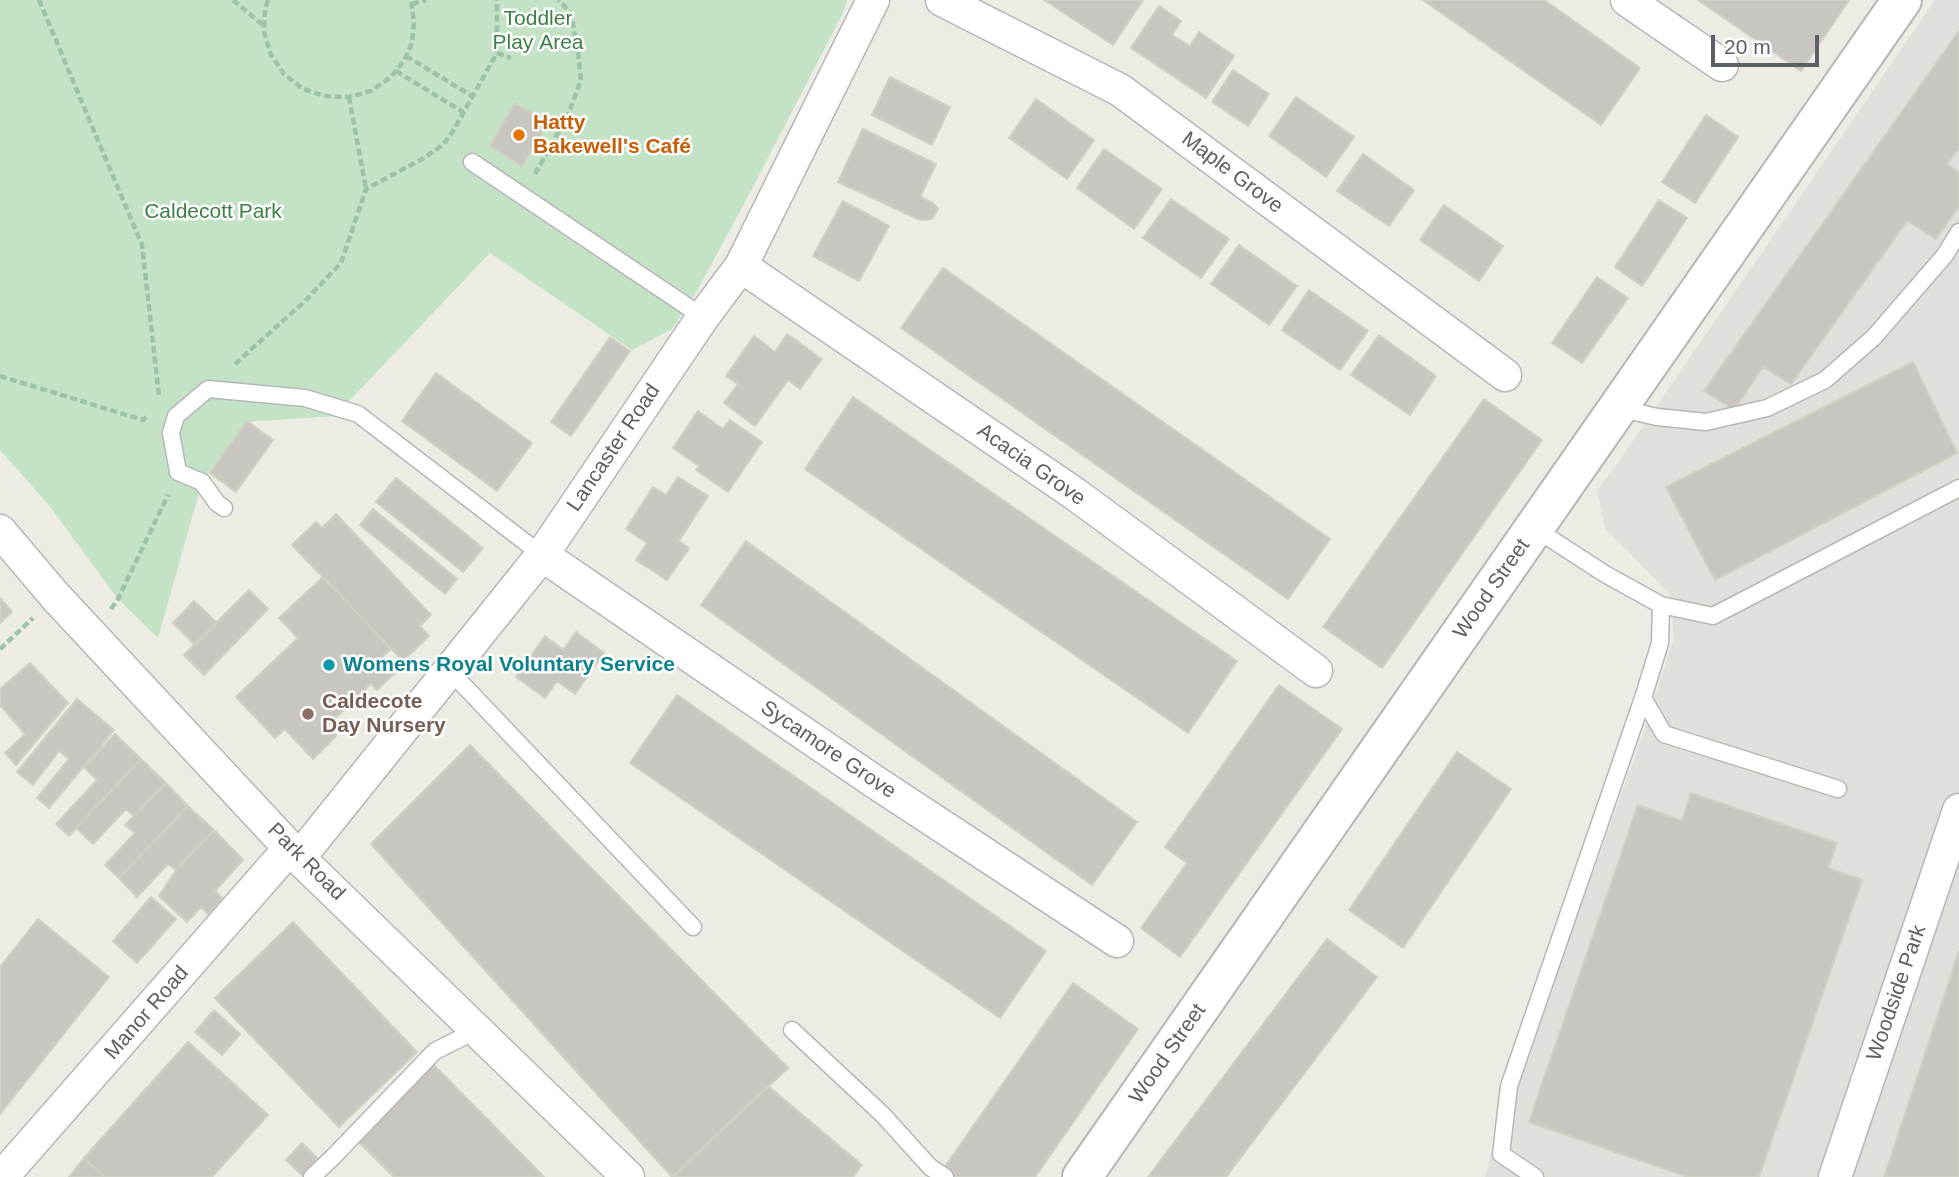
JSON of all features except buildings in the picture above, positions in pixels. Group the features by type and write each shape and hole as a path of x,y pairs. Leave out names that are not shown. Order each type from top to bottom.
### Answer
{"street":[{"name":"Lancaster Road","path":"295,853 450,671 542,555 703,317 741,266 873,0"},
{"name":"Maple Grove","path":"942,0 1120,90 1505,375"},
{"path":"1627,0 1722,65"},
{"name":"Wood Street","path":"1082,1177 1902,0"},
{"name":"Acacia Grove","path":"741,266 1075,494 1316,671"},
{"name":"Park Road","path":"0,531 56,597 295,853 628,1177"},
{"name":"Sycamore Grove","path":"542,555 864,774 1117,941"},
{"name":"Woodside Park","path":"1835,1177 1959,810"},
{"name":"Manor Road","path":"2,1177 295,853"}],"lane":[{"path":"472,162 703,317"},
{"path":"1618,408 1657,417 1706,422 1768,408 1825,380 1874,337 1944,255 1959,232"},
{"path":"224,508 217,503 202,482 177,472 171,433 176,416 208,389 305,398 358,414 542,555"},
{"path":"1534,528 1605,574 1661,605 1713,616 1959,488"},
{"path":"1535,1177 1502,1154 1509,1086 1643,698 1660,643 1661,605"},
{"path":"450,671 693,927"},
{"path":"1643,698 1664,734 1838,789"},
{"path":"312,1177 435,1051 477,1030"},
{"path":"792,1030 883,1115 930,1167 945,1177"}],"path":[{"path":"39,0 142,245 160,405 208,389 305,301 341,263 366,189 349,97"},
{"path":"233,0 263,25"},
{"path":"268,0 263,25 271,55 284,74 303,89 325,96 349,97 371,91 396,71 411,43 414,23 412,2 426,0"},
{"path":"366,189 424,158 444,144 497,53 497,0"},
{"path":"525,196 568,115 581,80 571,13 558,0"},
{"path":"497,53 511,58"},
{"path":"405,56 472,96"},
{"path":"396,71 463,112"},
{"path":"0,376 143,420 152,412"},
{"path":"91,635 118,599 169,494"},
{"path":"0,649 56,597"}],"shaded area":[{"path":"1935,0 1959,0 1959,1177 1485,1177 1491,1153 1530,1056 1565,950 1641,740 1674,638 1670,594 1605,528 1597,490"}],"green space":[{"name":"Caldecott Park","path":"0,0 847,0 842,15 752,189 697,291 672,329 632,350 490,253 335,416 247,422 202,482 158,638 118,599 48,504 0,450"}],"place":[{"name":"Hatty Bakewell's Café","path":"519,135"},
{"name":"Womens Royal Voluntary Service","path":"329,665"},
{"name":"Caldecote Day Nursery","path":"308,714"}],"park label":[{"name":"Toddler Play Area","path":"538,31"}]}
